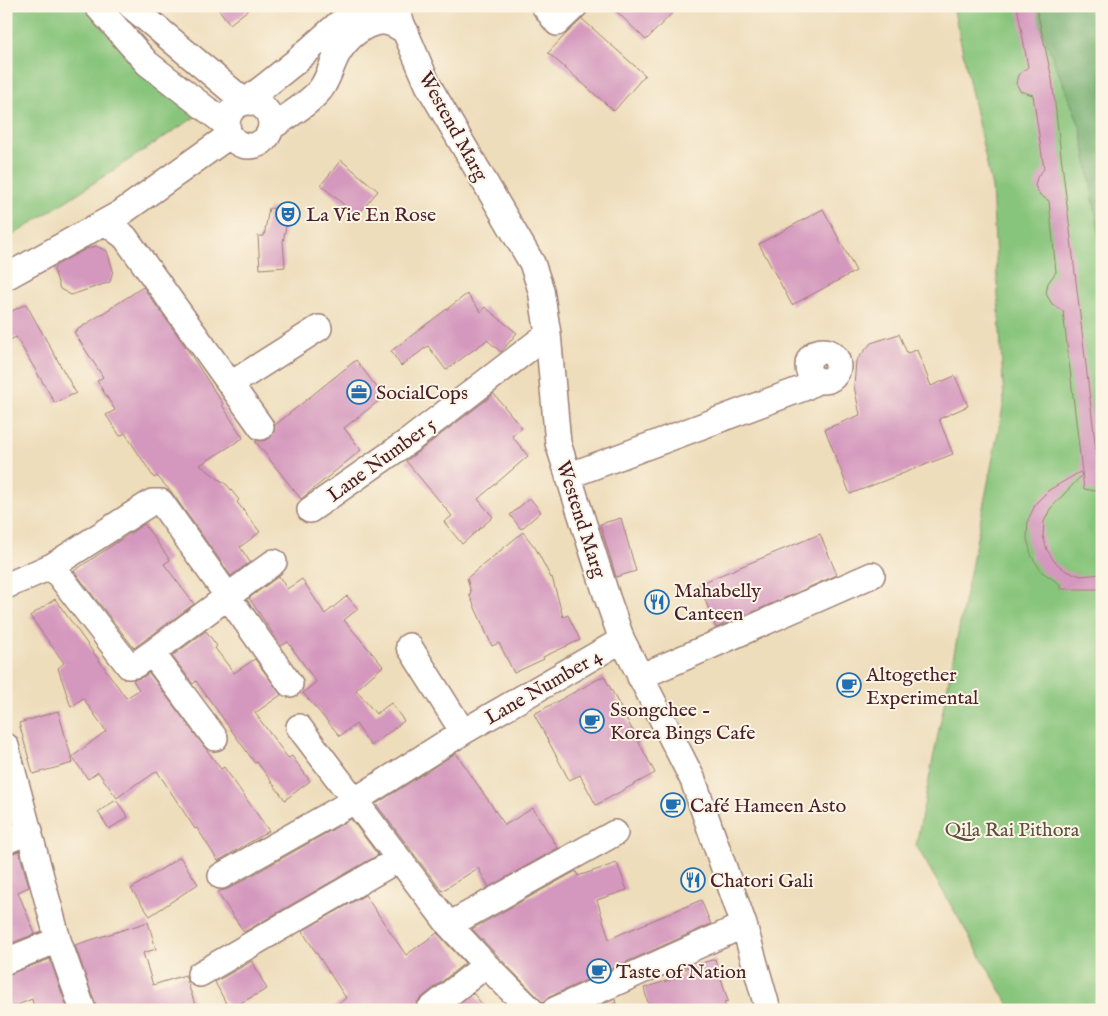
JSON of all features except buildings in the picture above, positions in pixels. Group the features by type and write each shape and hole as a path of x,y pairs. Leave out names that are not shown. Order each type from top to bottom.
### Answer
{"street":[{"name":"Westend Marg","path":"97,6 148,62 228,130 237,143 242,146 253,147 259,145 267,138 272,127 311,100 322,87 338,54 349,39 366,26 389,22 396,14 428,85 532,263 541,290 548,334 558,443 568,476 622,640 693,780 744,925 768,1010"},
{"path":"131,6 245,102 257,103 262,106 270,115 272,127"},
{"path":"6,277 121,213 228,130 227,119 232,110 294,64 338,24 370,6"},
{"path":"544,6 557,24 575,6"},
{"path":"105,222 126,237 262,427"},
{"path":"231,384 319,328"},
{"name":"Lane Number 5","path":"310,510 410,440 548,334"},
{"path":"568,476 804,388 819,380"},
{"path":"6,586 52,566 152,502 161,502 290,684"},
{"path":"52,566 129,666 135,665 152,653 274,562"},
{"path":"640,677 872,575"},
{"name":"Lane Number 4","path":"221,876 354,801 463,732 622,640"},
{"name":"Lane Number 4","path":"409,646 463,732"},
{"path":"152,653 215,738"},
{"path":"299,727 450,925 486,965 531,1010"},
{"path":"6,746 12,788 30,831 58,940 83,1010"},
{"path":"6,841 30,831"},
{"path":"450,925 615,833"},
{"path":"200,974 399,859"},
{"path":"555,1010 744,925"},
{"path":"6,961 58,940"},
{"path":"429,1010 486,965"}],"green space":[{"path":"6,6 87,6 198,115 6,240"},
{"name":"Qila Rai Pithora","path":"953,6 1102,6 1102,1010 1012,1010 916,845 1004,402 992,188"},
{"path":"1032,6 1102,6 1102,249 1081,129"}],"place":[{"name":"La Vie En Rose","path":"288,214"},
{"name":"SocialCops","path":"359,392"},
{"name":"Mahabelly Canteen","path":"657,602"},
{"name":"Altogether Experimental","path":"849,685"},
{"name":"Ssongchee - Korea Bings Cafe","path":"592,721"},
{"name":"Café Hameen Asto","path":"673,805"},
{"name":"Chatori Gali","path":"693,880"},
{"name":"Taste of Nation","path":"599,971"}]}
